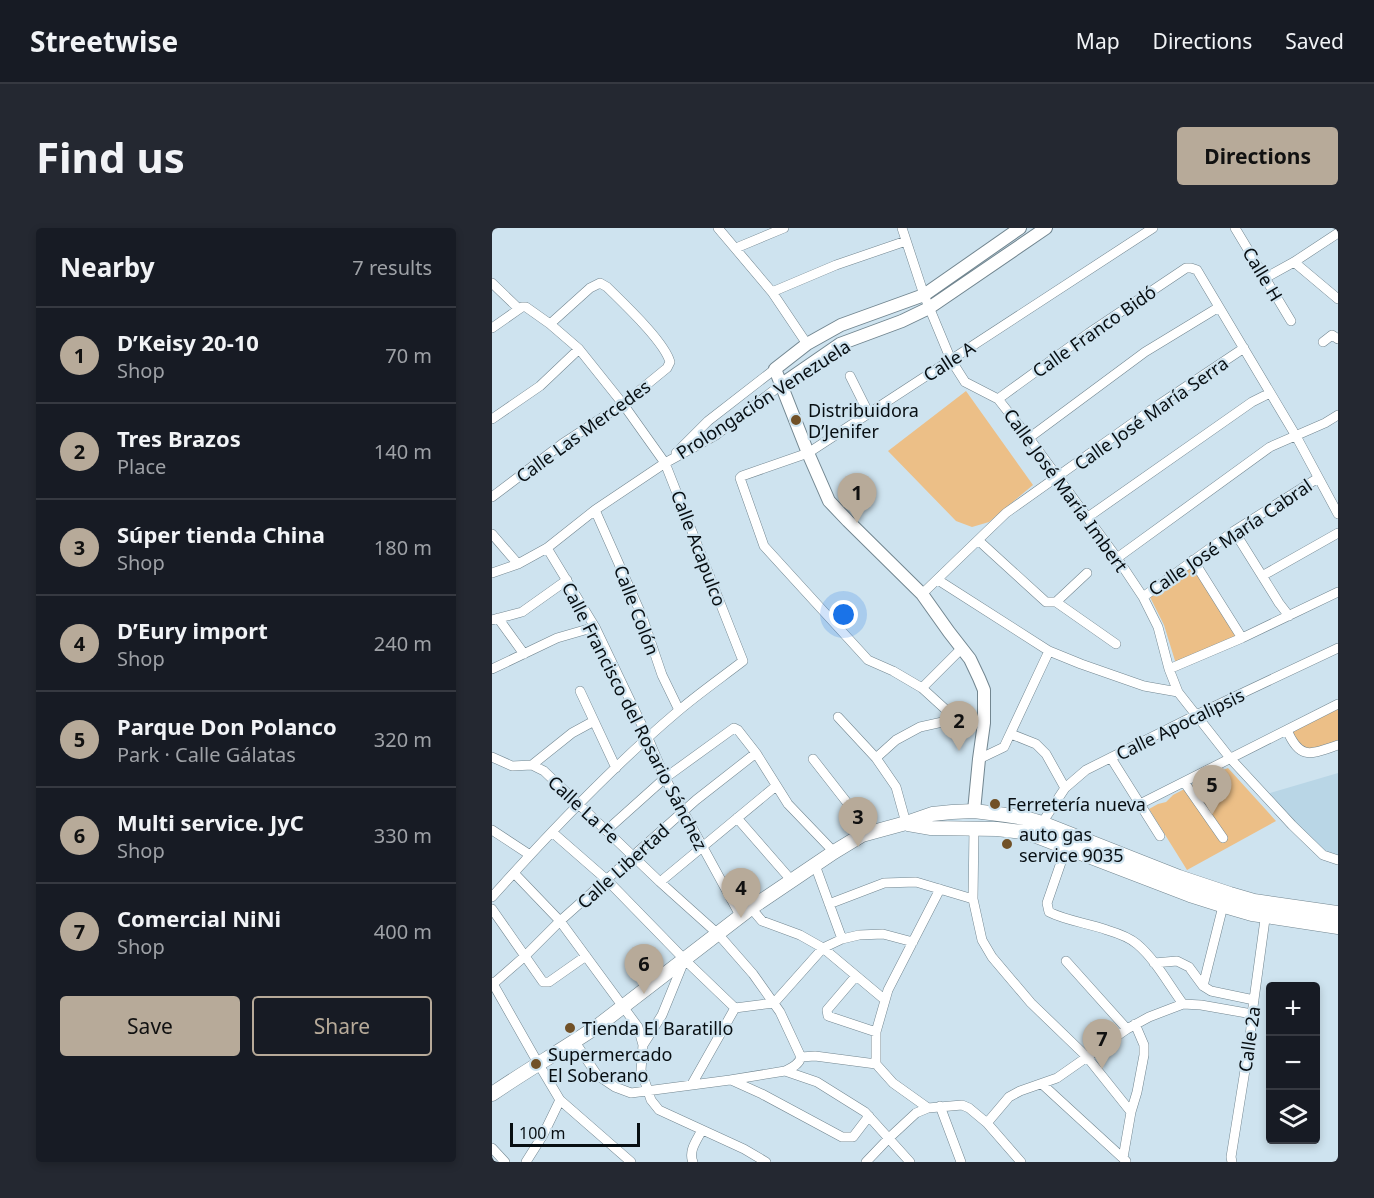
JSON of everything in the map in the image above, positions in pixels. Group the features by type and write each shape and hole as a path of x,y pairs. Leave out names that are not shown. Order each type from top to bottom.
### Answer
{"main road":[{"path":"494,1088 575,1042 746,912 834,852 862,835 906,823 932,821 974,811 1025,818 1066,848 1190,896 1252,914 1267,909 1338,913"},
{"path":"932,821 974,828 1023,832 1039,830 1254,901 1267,909 1338,927"}],"street":[{"path":"718,228 772,292 807,344"},
{"path":"736,248 784,228"},
{"name":"Calle José María Imbert","path":"902,228 924,295 951,360 965,382 998,399 1117,558 1143,597 1158,627 1169,669 1178,692 1230,758 1292,825 1323,855 1338,860"},
{"name":"Prolongación Venezuela","path":"665,463 708,421 807,344 841,325 924,295 1020,228"},
{"name":"Prolongación Venezuela","path":"492,573 518,564 547,548 595,510 665,463 716,435 782,384 840,344 902,321 929,308 1046,228"},
{"name":"Calle A","path":"922,688 868,660 764,546 740,480 742,476 808,453 1153,228"},
{"path":"1237,231 1249,228"},
{"name":"Calle H","path":"1237,231 1291,321"},
{"path":"1265,278 1338,233"},
{"path":"772,292 836,265 906,242"},
{"path":"1294,262 1338,299"},
{"name":"Calle Franco Bidó","path":"998,399 1089,333 1186,268 1197,270 1219,307"},
{"name":"Calle Acapulco","path":"492,283 523,308 550,324 579,349 623,404 665,463 743,662 679,710"},
{"name":"Calle Las Mercedes","path":"492,497 562,444 623,404 667,368 670,362 668,354 640,320 607,287 600,283 590,288 550,324"},
{"path":"1029,438 1145,352 1219,307 1296,436 1338,514"},
{"path":"492,327 523,308"},
{"path":"1323,342 1332,335 1338,339"},
{"name":"Calle José María Serra","path":"922,594 1006,513 1151,410 1244,348"},
{"path":"492,419 540,386 579,349"},
{"path":"775,369 829,501 922,594 970,659 984,690 984,723 974,811"},
{"path":"850,376 869,414"},
{"path":"1088,517 1252,402 1270,393"},
{"path":"1117,558 1270,447 1338,415"},
{"name":"Calle José María Cabral","path":"1143,597 1234,531 1318,478"},
{"name":"Calle Colón","path":"595,510 642,616 662,675 679,710"},
{"path":"1234,531 1289,616"},
{"path":"1262,576 1338,533"},
{"path":"492,534 518,564"},
{"path":"978,540 1046,602 1056,602 1116,644"},
{"name":"Calle Francisco del Rosario Sánchez","path":"547,548 595,627 665,778 702,848 746,912 824,948 885,1000"},
{"path":"1193,560 1242,638"},
{"path":"1056,602 1087,573"},
{"path":"524,654 495,619 522,612 567,580"},
{"path":"938,580 1049,651 1144,686 1178,692"},
{"path":"1169,669 1242,638 1338,592"},
{"path":"492,669 557,638 595,627"},
{"path":"956,719 922,688 962,648"},
{"name":"Calle Apocalipsis","path":"1039,830 1065,788 1086,770 1338,648"},
{"path":"979,759 1004,747 1049,651"},
{"path":"580,691 616,768"},
{"path":"1140,804 1338,704"},
{"path":"492,897 579,804 679,710"},
{"path":"838,717 876,758 896,787 906,823"},
{"path":"876,758 896,740 920,727 956,719 984,723"},
{"path":"532,765 572,733 594,721"},
{"path":"607,830 665,778 732,729 738,730 756,753 788,804 834,852"},
{"path":"1287,730 1292,743 1299,750 1313,754 1338,745"},
{"path":"1011,734 1036,744 1046,754 1065,788"},
{"name":"Calle Libertad","path":"493,983 696,800 756,753"},
{"name":"Calle La Fe","path":"492,757 512,766 532,765 544,771 718,934 753,974 774,1003 801,1057"},
{"path":"1111,758 1160,836"},
{"path":"813,759 870,832"},
{"path":"1184,782 1223,838"},
{"path":"660,882 776,786"},
{"path":"737,818 792,880"},
{"path":"974,828 973,899 982,940 992,957 1031,1003 1087,1057 1131,1112"},
{"path":"492,831 530,855"},
{"path":"552,832 607,880 735,1008"},
{"path":"1066,848 1047,903 1048,912 1106,929 1137,944 1154,963 1183,1004"},
{"path":"815,865 842,939"},
{"path":"513,873 560,921 638,1027 643,1045 641,1070 651,1100 659,1110 744,1149 766,1162"},
{"path":"829,904 884,883 916,882 973,899"},
{"path":"876,1064 876,1032 888,990 940,889"},
{"path":"1203,986 1223,906"},
{"path":"492,909 543,982 546,983 586,956"},
{"name":"Calle 2a","path":"1232,1162 1267,909"},
{"path":"735,1008 774,1003 824,948 842,939 859,935 883,934 913,942"},
{"path":"643,1045 662,1016 685,960"},
{"path":"1066,961 1126,1029"},
{"path":"1154,963 1177,961 1189,967 1203,986 1211,991 1254,1000"},
{"path":"856,976 827,1010 827,1014 876,1032"},
{"path":"493,983 560,1100 631,1162"},
{"path":"987,1123 1009,1097 1057,1078 1126,1029 1183,1004 1252,1014"},
{"path":"692,1084 735,1008"},
{"path":"1125,1160 1131,1112 1144,1055 1144,1045 1136,1024"},
{"path":"575,1042 597,1075 615,1087 631,1093 785,1071 795,1066 801,1057 815,1056 876,1064 893,1083 928,1108"},
{"path":"785,1071 817,1082 865,1112 910,1162"},
{"path":"730,1080 762,1094 842,1137 853,1137 869,1116"},
{"path":"1042,1084 1125,1160"},
{"path":"526,1162 543,1136 560,1100"},
{"path":"866,1162 916,1113 928,1108 962,1105 987,1123 1021,1162"},
{"path":"940,1106 961,1162"},
{"path":"693,1162 690,1157 691,1153 702,1130"},
{"path":"492,1148 505,1162"}],"shaded area":[{"path":"966,391 1033,485 989,522 972,527 956,521 888,451"},
{"path":"1193,564 1239,637 1176,664 1164,625 1149,595"},
{"path":"1338,706 1338,743 1313,751 1301,748 1289,731"},
{"path":"1228,768 1276,821 1187,870 1149,809"},
{"path":"1338,773 1338,856 1325,852 1267,794"}],"place":[{"name":"Distribuidora D’Jenifer","path":"796,420"},
{"name":"D’Keisy 20-10","path":"857,523"},
{"name":"Tres Brazos","path":"959,751"},
{"name":"Ferretería nueva","path":"995,804"},
{"name":"Parque Don Polanco","path":"1212,815"},
{"name":"auto gas service 9035","path":"1007,844"},
{"name":"Súper tienda China","path":"858,847"},
{"name":"D’Eury import","path":"741,918"},
{"name":"Multi service. JyC","path":"644,994"},
{"name":"Tienda El Baratillo","path":"570,1028"},
{"name":"Supermercado El Soberano","path":"536,1064"},
{"name":"Comercial NiNi","path":"1102,1069"}]}
